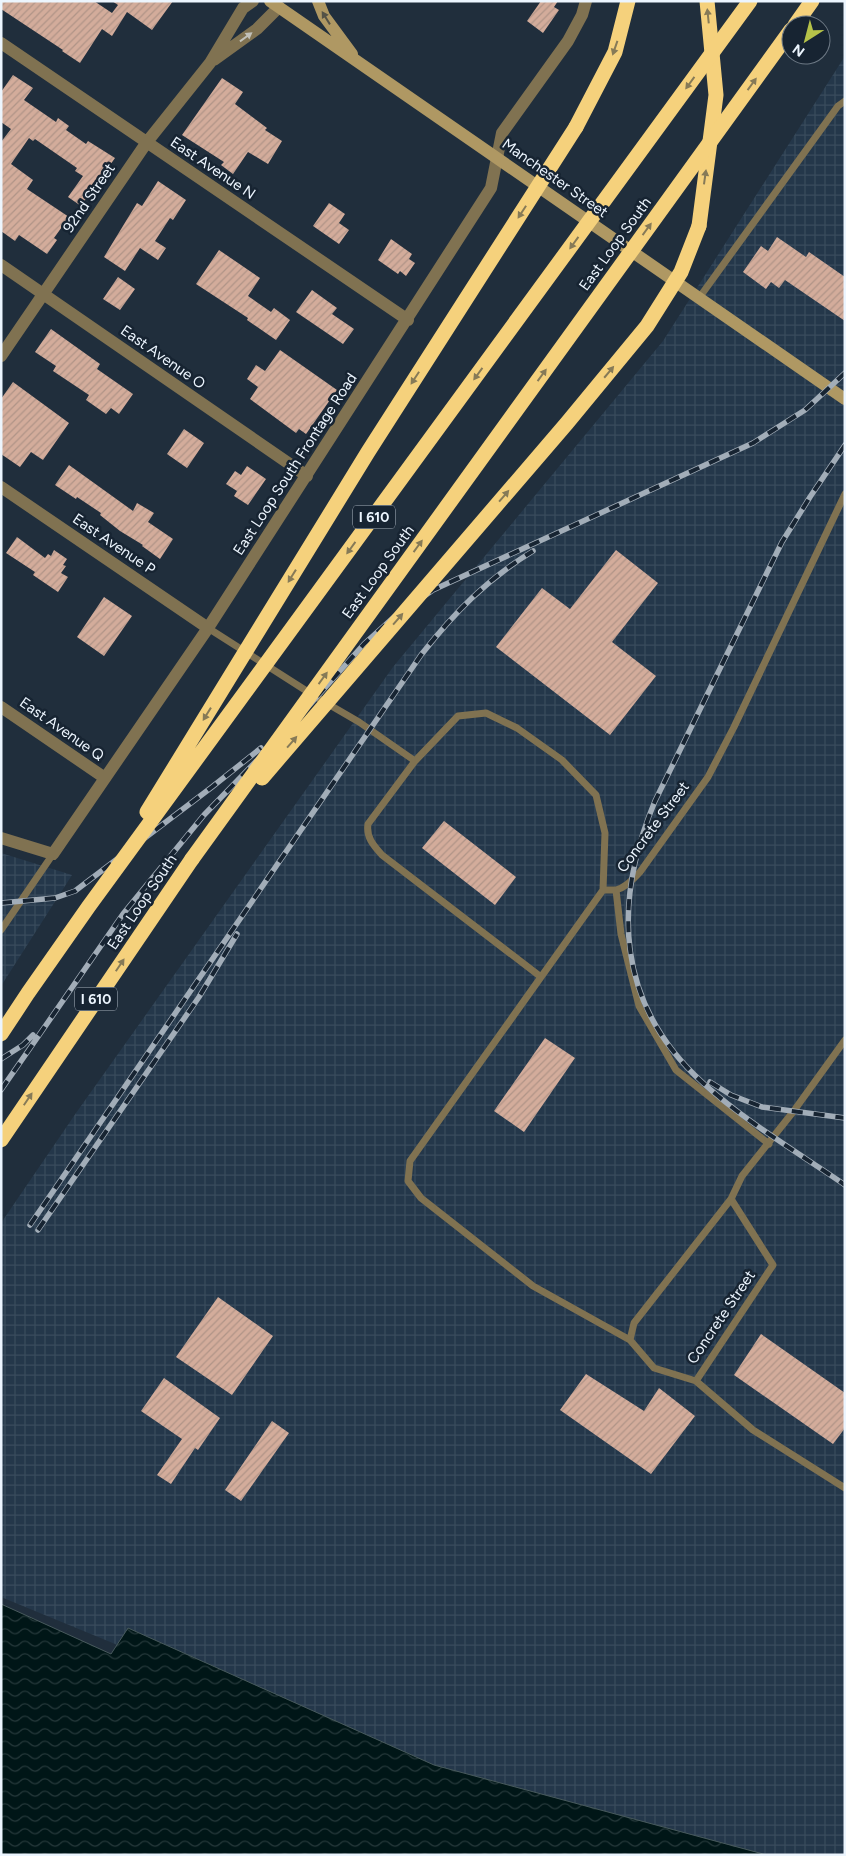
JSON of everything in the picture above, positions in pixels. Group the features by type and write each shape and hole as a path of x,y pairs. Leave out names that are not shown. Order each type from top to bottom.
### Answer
{"highway":[{"path":"89,906 368,452 576,127 615,52 628,1"},
{"path":"192,859 647,326 681,272 699,226 716,95 707,1"},
{"name":"I 610","path":"1,1034 89,906 750,1"},
{"path":"802,15 812,1"},
{"name":"East Loop South","path":"1,1140 192,859 781,44"}],"street":[{"name":"92nd Street","path":"1,356 146,142 210,63 243,8 253,1"},
{"path":"318,1 324,16 358,62"},
{"name":"East Loop South Frontage Road","path":"53,854 208,628 492,188 502,133 568,41 582,15 586,1"},
{"name":"92nd Street","path":"210,63 257,29 278,3"},
{"name":"Manchester Street","path":"278,3 358,62 845,399"},
{"name":"East Avenue N","path":"1,43 408,320"},
{"name":"East Avenue O","path":"1,265 307,476"},
{"name":"East Avenue P","path":"1,487 208,628"},
{"name":"East Avenue Q","path":"1,707 105,778"},
{"path":"1,838 53,854"}],"lane":[{"path":"698,298 838,106 845,101"},
{"name":"Concrete Street","path":"769,1144 676,1070 639,1006 621,934 616,890 630,883 640,872 708,777 734,727 845,494"},
{"path":"208,628 316,697 359,722 415,761"},
{"path":"541,977 382,855 371,844 367,832 368,824 415,761 458,716 486,713 517,728 562,760 596,795 604,833 603,890 410,1161 408,1181 421,1198 533,1286 630,1340 654,1368 696,1381 753,1430 845,1488"},
{"name":"East Loop South Frontage Road","path":"1,930 53,854"},
{"path":"603,890 616,890"},
{"path":"630,1340 634,1323 731,1199 742,1176 769,1144 845,1040"},
{"name":"Concrete Street","path":"696,1381 773,1265 731,1199"}],"shaded area":[{"path":"845,56 845,1855 763,1855 458,1785 1,1597 1,1223 76,1113 393,667 663,341"},
{"path":"1,853 72,875 1,986"}],"water":[{"path":"1,1604 111,1654 128,1628 434,1765 767,1855 1,1855"}],"building":[{"path":"1,1 94,1 112,13 118,5 112,1 173,1 152,30 127,12 112,36 102,29 80,63 1,9"},
{"path":"541,1 558,1 554,7 559,10 543,33 527,21"},
{"path":"13,75 33,88 24,100 56,122 58,118 69,126 66,130 86,144 88,141 115,158 81,206 68,197 83,176 75,171 77,168 35,139 33,141 29,138 11,164 33,180 27,189 69,217 54,238 57,240 47,254 19,235 15,241 1,231 1,142 11,129 1,122 1,92"},
{"path":"222,78 243,92 235,104 267,128 265,130 282,141 268,164 248,152 233,174 221,165 224,162 182,135"},
{"path":"158,181 186,200 173,220 170,218 155,241 166,248 158,260 140,248 125,271 104,257 137,203 142,206"},
{"path":"329,203 345,214 339,223 349,230 339,244 313,226"},
{"path":"777,237 806,257 809,252 845,277 845,321 785,280 779,288 771,282 766,289 743,272 761,246 768,251"},
{"path":"391,239 412,254 409,259 415,263 406,276 400,271 398,274 378,260"},
{"path":"219,250 260,278 248,296 271,312 274,308 290,320 276,340 247,320 248,318 196,284"},
{"path":"118,277 135,289 120,310 103,299"},
{"path":"312,290 337,308 332,314 354,329 343,344 296,312"},
{"path":"51,329 100,364 97,369 133,394 119,414 111,408 106,414 86,400 89,395 53,371 56,366 35,352"},
{"path":"280,350 337,390 306,434 299,429 296,433 250,399 258,387 247,379 256,365 265,371"},
{"path":"13,382 69,423 43,460 31,452 20,467 1,454 1,399"},
{"path":"184,429 204,443 187,468 167,454"},
{"path":"69,465 133,511 137,503 154,513 148,522 173,539 160,559 143,545 120,531 100,515 101,513 55,485"},
{"path":"247,466 266,479 248,505 234,496 237,491 226,484 235,471 241,475"},
{"path":"17,537 45,558 48,554 51,556 54,550 67,559 63,565 66,566 61,573 68,577 58,592 33,575 35,572 6,553"},
{"path":"616,550 658,583 612,642 656,676 610,735 496,647 542,588 570,609"},
{"path":"104,597 132,616 104,656 77,637"},
{"path":"444,821 516,877 495,905 422,848"},
{"path":"545,1038 575,1058 524,1132 494,1111"},
{"path":"218,1297 273,1336 232,1395 176,1357"},
{"path":"761,1334 845,1393 845,1428 833,1444 734,1375"},
{"path":"586,1374 644,1411 659,1388 695,1416 651,1474 560,1410"},
{"path":"164,1378 220,1418 198,1450 195,1448 171,1484 157,1475 182,1439 141,1411"},
{"path":"272,1421 289,1433 241,1501 225,1490"}],"railway":[{"path":"1,1090 123,914 204,815 298,718 364,644 394,617 433,590 753,443 805,410 845,373"},
{"path":"845,445 782,542 655,801 641,839 632,877 628,915 630,951 638,986 653,1020 674,1052 719,1097 772,1136 845,1185"},
{"path":"30,1225 421,655 472,598 501,573 533,551"},
{"path":"1,903 55,898 75,891 261,748"},
{"path":"38,1230 199,997 237,934"},
{"path":"1,1059 23,1045 33,1035"},
{"path":"710,1082 731,1095 762,1107 845,1118"}]}
